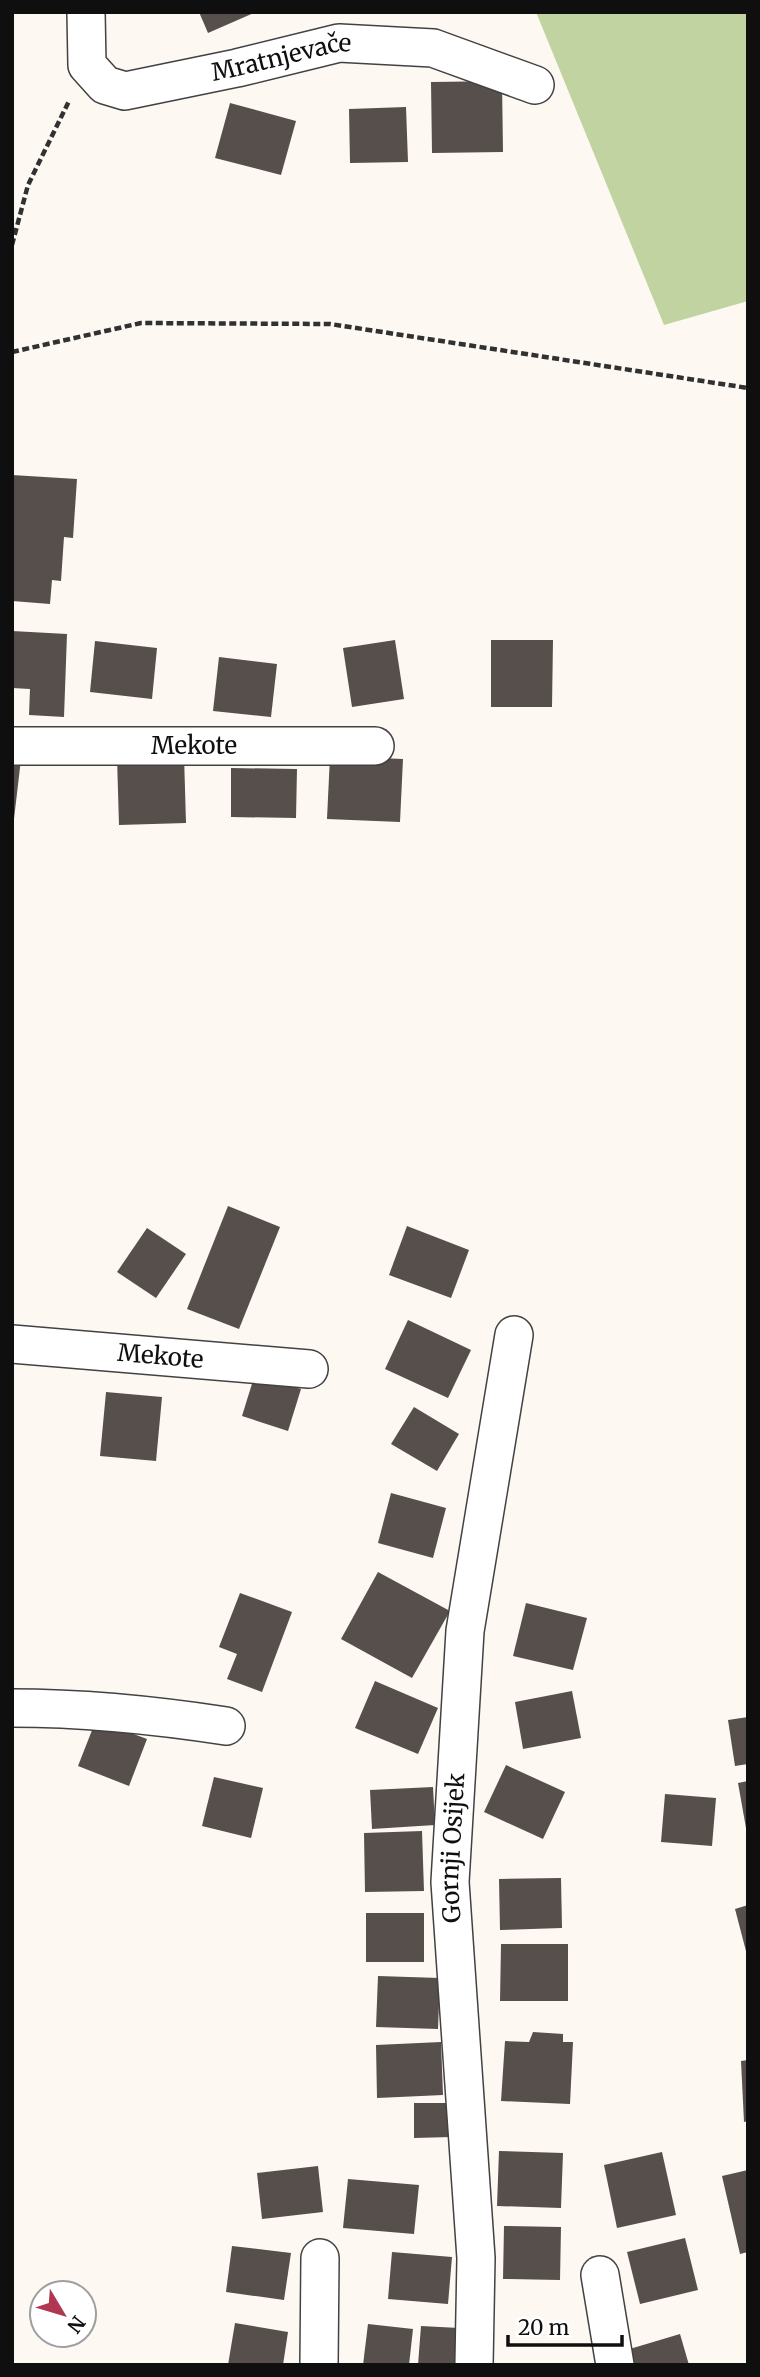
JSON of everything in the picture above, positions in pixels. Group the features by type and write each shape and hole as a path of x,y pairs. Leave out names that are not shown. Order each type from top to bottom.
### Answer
{"street":[{"path":"86,12 87,65"},
{"name":"Mratnjevače","path":"87,65 105,85 125,91 339,43 433,48 535,85"},
{"name":"Mekote","path":"12,746 374,746"},
{"name":"Gornji Osijek","path":"474,2365 476,2258 450,1882 466,1631 514,1335"},
{"name":"Mekote","path":"12,1344 309,1369"},
{"path":"12,1708 65,1708 146,1714 226,1726"},
{"path":"319,2365 320,2258"},
{"path":"600,2275 615,2365"}],"path":[{"path":"12,245 28,185 87,65"},
{"path":"12,352 141,323 330,324 748,388"}],"green space":[{"path":"536,12 748,12 748,301 664,325"}],"building":[{"path":"199,12 256,12 208,33"},
{"path":"502,81 503,152 432,153 431,82"},
{"path":"230,103 296,121 281,175 215,158"},
{"path":"406,107 408,162 350,163 349,109"},
{"path":"12,475 77,479 73,538 64,537 61,581 52,580 50,604 12,601"},
{"path":"12,631 67,634 64,717 29,715 30,689 12,688"},
{"path":"395,640 404,699 352,707 343,648"},
{"path":"491,640 553,640 552,707 491,707"},
{"path":"95,641 157,648 152,699 90,692"},
{"path":"219,657 277,664 271,717 213,711"},
{"path":"184,755 186,823 119,825 117,757"},
{"path":"330,756 403,759 400,822 327,819"},
{"path":"12,758 21,759 14,819 12,819"},
{"path":"231,768 297,769 296,818 231,817"},
{"path":"228,1206 280,1227 239,1329 187,1309"},
{"path":"407,1226 469,1250 451,1298 389,1275"},
{"path":"147,1228 186,1254 156,1298 117,1272"},
{"path":"408,1320 471,1350 448,1398 385,1369"},
{"path":"255,1374 301,1389 288,1431 242,1416"},
{"path":"106,1392 162,1397 156,1461 100,1456"},
{"path":"414,1407 459,1434 437,1471 391,1444"},
{"path":"391,1493 446,1508 433,1558 378,1543"},
{"path":"378,1572 450,1611 412,1678 341,1639"},
{"path":"240,1593 292,1612 262,1692 227,1679 237,1654 219,1647"},
{"path":"526,1603 587,1618 573,1670 513,1656"},
{"path":"375,1681 438,1708 418,1754 355,1728"},
{"path":"572,1691 581,1738 523,1749 515,1702"},
{"path":"748,1717 748,1764 735,1766 728,1720"},
{"path":"96,1720 147,1739 129,1786 78,1766"},
{"path":"506,1765 565,1792 543,1839 484,1812"},
{"path":"214,1777 263,1788 251,1838 202,1826"},
{"path":"748,1781 748,1828 746,1828 738,1783"},
{"path":"433,1787 435,1825 372,1829 370,1790"},
{"path":"665,1794 716,1798 712,1846 661,1842"},
{"path":"422,1831 424,1891 365,1892 364,1833"},
{"path":"561,1878 562,1928 500,1930 499,1879"},
{"path":"748,1905 748,1955 747,1955 735,1909"},
{"path":"366,1913 424,1913 424,1962 366,1962"},
{"path":"501,1944 568,1944 568,2001 500,2001"},
{"path":"378,1976 440,1978 438,2029 376,2027"},
{"path":"533,2032 563,2034 563,2042 573,2042 570,2104 501,2101 505,2041 529,2042"},
{"path":"441,2042 443,2095 377,2098 376,2045"},
{"path":"748,2060 748,2121 744,2122 741,2061"},
{"path":"414,2103 452,2103 452,2137 414,2138"},
{"path":"499,2151 563,2153 561,2208 497,2206"},
{"path":"662,2152 676,2215 617,2228 604,2165"},
{"path":"318,2166 323,2212 262,2219 257,2173"},
{"path":"748,2170 748,2252 740,2254 722,2176"},
{"path":"348,2179 419,2185 414,2234 343,2228"},
{"path":"504,2226 561,2227 560,2280 503,2279"},
{"path":"685,2238 698,2290 640,2304 627,2252"},
{"path":"232,2246 291,2253 284,2300 226,2292"},
{"path":"392,2252 452,2257 448,2304 388,2299"},
{"path":"235,2323 288,2332 283,2365 228,2365"},
{"path":"368,2324 413,2329 409,2365 363,2365"},
{"path":"421,2326 459,2328 456,2365 418,2365"},
{"path":"680,2334 689,2365 627,2365 623,2351"}]}
